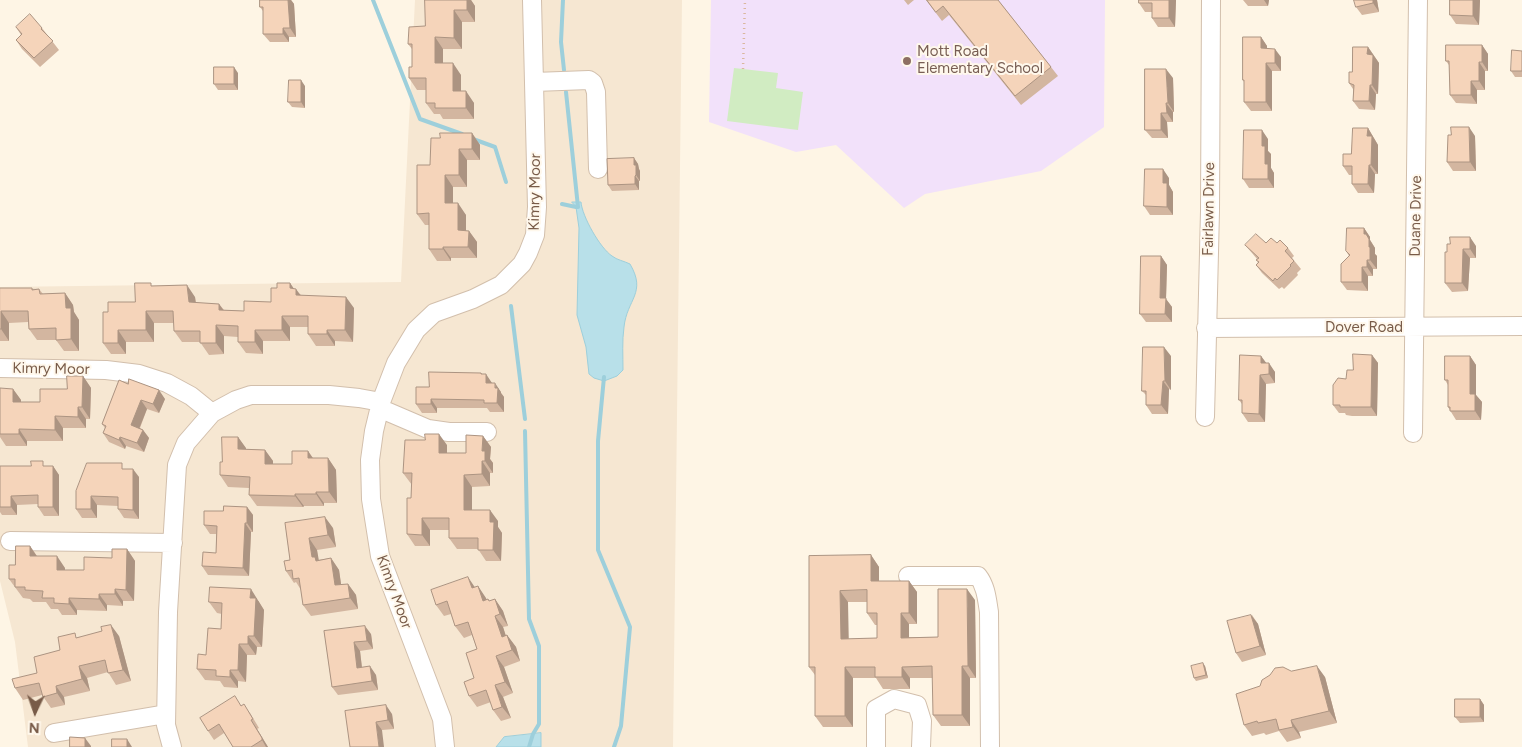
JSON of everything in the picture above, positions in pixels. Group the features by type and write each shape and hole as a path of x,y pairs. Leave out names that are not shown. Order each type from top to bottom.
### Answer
{"street":[{"name":"Kimry Moor","path":"445,747 442,719 380,556 370,499 370,460 380,405 396,363 416,330 434,313 473,299 501,285 522,264 535,235 537,207 532,0"},
{"name":"Fairlawn Drive","path":"1205,418 1210,211 1211,0"},
{"name":"Duane Drive","path":"1413,433 1418,0"},
{"path":"534,82 589,80 593,83 596,92 598,169"},
{"name":"Dover Road","path":"1206,328 1522,326"},
{"name":"Kimry Moor","path":"0,368 106,370 139,374 167,383 191,396 212,413"},
{"path":"172,747 166,724 168,612 178,465 186,443 212,413 236,400 251,395 329,395 359,398 380,405 428,429 449,432 487,432"},
{"path":"10,541 173,543"},
{"path":"908,576 978,576 981,580 989,612 990,747"},
{"path":"876,747 876,709 894,699 917,705 922,720 921,747"},
{"path":"54,733 166,714"}],"path":[{"path":"743,69 745,0"}],"shaded area":[{"path":"415,0 682,0 673,747 28,747 15,642 0,581 0,287 401,282"},
{"name":"Mott Road Elementary School","path":"711,0 1105,0 1104,127 1041,171 925,194 904,208 836,145 796,152 709,122"}],"green space":[{"path":"734,68 778,73 776,88 803,92 798,130 727,121"}],"water":[{"path":"572,202 581,202 588,223 597,239 612,256 630,264 637,282 624,327 623,370 617,376 604,381 594,378 589,374 586,347 577,315 579,228 576,207"},
{"path":"541,733 541,747 496,747 504,737"}],"building":[{"path":"260,0 288,0 290,28 283,28 283,34 263,34 263,7 260,7"},
{"path":"425,0 467,0 467,10 454,10 454,38 435,37 435,63 453,63 453,91 466,91 466,108 435,108 435,103 426,103 426,78 409,78 409,67 412,67 412,44 408,44 409,27 425,26"},
{"path":"927,0 998,0 1051,67 1015,96 943,6 936,12"},
{"path":"1139,0 1169,0 1169,18 1152,18 1152,3 1139,3"},
{"path":"1354,0 1373,0 1373,3 1356,7"},
{"path":"1450,0 1473,0 1473,16 1450,15"},
{"path":"30,14 53,41 34,58 16,40 22,34 16,27"},
{"path":"1243,37 1261,37 1261,48 1275,49 1275,63 1266,63 1266,102 1244,102"},
{"path":"1446,45 1482,45 1482,62 1479,62 1479,81 1471,81 1471,95 1450,95 1449,61 1446,61"},
{"path":"1353,47 1368,47 1367,54 1373,55 1372,85 1370,85 1369,101 1353,101 1354,85 1349,83 1349,72 1352,72"},
{"path":"1512,50 1522,51 1522,71 1511,71"},
{"path":"214,67 234,67 234,84 214,84"},
{"path":"1145,69 1166,69 1168,103 1166,103 1167,113 1161,113 1161,130 1145,130"},
{"path":"289,80 301,80 301,102 288,102"},
{"path":"1451,127 1469,127 1470,162 1447,162 1448,135 1451,135"},
{"path":"1353,128 1368,128 1367,136 1372,136 1368,184 1352,184 1352,166 1343,166 1343,154 1351,154"},
{"path":"1244,130 1262,130 1262,146 1265,146 1265,164 1268,164 1268,179 1243,179"},
{"path":"440,133 472,133 472,149 459,149 459,175 445,175 445,203 458,203 458,230 469,231 468,247 429,249 429,213 417,214 417,165 430,165 431,138 440,138"},
{"path":"634,158 634,165 636,165 635,184 608,185 607,159"},
{"path":"1145,169 1163,169 1163,183 1167,183 1167,207 1144,206"},
{"path":"1347,228 1364,228 1364,234 1369,239 1370,260 1367,260 1367,267 1362,267 1362,282 1341,282 1341,264 1350,255 1346,251"},
{"path":"1256,234 1266,243 1271,238 1277,243 1280,240 1288,248 1285,251 1294,261 1277,280 1275,278 1273,281 1256,265 1259,262 1256,260 1259,258 1245,245"},
{"path":"1450,237 1470,237 1470,249 1463,249 1462,283 1445,283 1445,252 1447,252 1447,244 1450,244"},
{"path":"1141,256 1161,256 1160,298 1166,298 1165,314 1140,314"},
{"path":"135,283 151,283 151,286 187,285 189,302 219,304 219,310 244,311 244,301 271,302 271,288 277,288 277,283 290,283 290,288 296,289 296,295 346,297 345,330 327,330 327,334 308,334 308,316 282,316 282,330 255,330 255,342 238,342 238,326 216,325 216,343 200,343 200,331 174,331 173,311 146,311 146,330 118,330 118,343 103,343 103,312 108,312 108,302 135,302"},
{"path":"0,288 39,289 40,294 65,293 66,308 71,308 71,339 56,340 56,328 29,329 28,311 1,311 0,329"},
{"path":"1143,347 1164,347 1165,381 1163,381 1161,405 1146,405 1146,391 1142,391"},
{"path":"1353,354 1372,355 1371,407 1340,407 1340,405 1333,405 1333,385 1338,378 1346,379 1347,370 1353,370"},
{"path":"1240,355 1261,356 1261,363 1269,363 1269,374 1260,375 1259,414 1242,413 1242,400 1239,400"},
{"path":"1445,356 1470,356 1470,394 1475,394 1475,411 1450,411 1450,407 1448,407 1448,380 1445,380"},
{"path":"429,372 486,374 486,383 495,383 495,388 498,388 497,403 484,403 484,400 431,399 431,404 416,404 416,387 429,387"},
{"path":"67,376 83,376 82,407 78,407 78,417 55,416 55,430 19,429 19,434 0,434 0,388 13,389 13,402 40,402 40,389 67,389"},
{"path":"129,379 159,390 153,404 141,400 131,425 143,430 137,443 120,437 119,440 103,433 106,426 102,424 119,380 128,384"},
{"path":"425,434 439,434 439,453 466,453 466,435 483,436 482,451 485,451 485,461 482,461 482,474 464,475 464,510 490,510 490,522 494,522 493,550 478,550 478,538 449,538 449,518 422,518 422,535 407,534 407,498 411,498 412,473 403,473 405,440 425,440"},
{"path":"222,437 238,437 238,449 265,450 265,464 292,464 292,451 308,451 308,458 328,458 329,492 295,494 295,496 249,495 250,477 220,475"},
{"path":"31,461 43,461 43,466 53,466 53,507 38,507 38,495 11,496 11,507 0,507 0,466 31,466"},
{"path":"87,463 122,463 122,469 133,469 133,510 118,509 118,497 91,496 91,509 76,509 76,491"},
{"path":"224,506 247,507 243,568 202,566 203,552 216,553 217,526 204,525 204,511 223,511"},
{"path":"325,517 328,535 309,538 312,557 315,557 316,561 331,558 335,585 348,584 350,598 303,605 299,578 293,579 292,570 286,571 284,561 290,560 285,523"},
{"path":"16,546 30,546 30,556 57,556 57,570 84,570 84,557 112,558 112,549 127,549 126,590 115,589 115,594 99,594 99,599 69,598 69,604 54,603 54,598 42,598 43,591 25,590 25,587 15,587 15,579 9,579 9,565 15,565"},
{"path":"871,555 871,581 909,581 909,613 901,613 901,638 938,637 938,589 967,589 968,666 962,666 962,715 933,715 932,666 902,667 902,677 875,677 875,667 845,667 845,716 815,716 815,667 809,667 809,556","holes":["867,590 867,613 877,613 877,638 841,639 840,591"]},
{"path":"468,577 472,588 478,586 483,601 495,599 500,614 495,616 502,637 507,635 512,650 496,656 505,682 495,685 502,707 493,710 486,690 469,696 464,682 474,678 466,653 477,649 468,622 455,626 447,601 436,605 431,590"},
{"path":"210,587 251,589 250,598 256,598 254,636 248,636 248,644 239,644 238,670 230,670 230,677 216,676 216,670 197,669 198,654 206,655 208,628 221,629 222,603 209,602"},
{"path":"1251,615 1260,646 1236,653 1227,621"},
{"path":"111,625 123,670 108,673 105,660 79,666 82,679 56,686 57,693 43,697 39,683 15,688 12,679 37,673 34,657 60,650 58,637 75,633 76,638 102,631 101,627"},
{"path":"365,626 367,641 354,642 357,668 370,666 372,681 332,687 324,631"},
{"path":"1203,663 1206,675 1194,678 1191,666"},
{"path":"1317,666 1329,711 1291,720 1293,727 1279,730 1276,719 1258,723 1257,721 1244,725 1236,694 1260,686 1262,680 1270,675 1275,668 1283,667 1291,671"},
{"path":"235,696 241,706 244,704 262,738 262,740 251,747 233,747 219,724 208,731 200,718"},
{"path":"1455,699 1480,699 1480,717 1455,717"},
{"path":"386,705 388,720 376,722 379,747 350,747 345,711"},
{"path":"70,737 85,738 85,747 70,747"},
{"path":"112,739 127,739 127,747 112,747"}],"waterway":[{"path":"373,0 420,119 462,134"},
{"path":"563,0 561,42 564,70"},
{"path":"566,92 578,207"},
{"path":"473,139 495,147 506,182"},
{"path":"562,204 576,207"},
{"path":"511,306 525,419"},
{"path":"604,377 598,441 598,550 630,627 621,726 614,747"},
{"path":"525,431 529,619 539,646 539,724 533,734 529,747"}],"place":[{"name":"Mott Road Elementary School","path":"907,61"}]}
